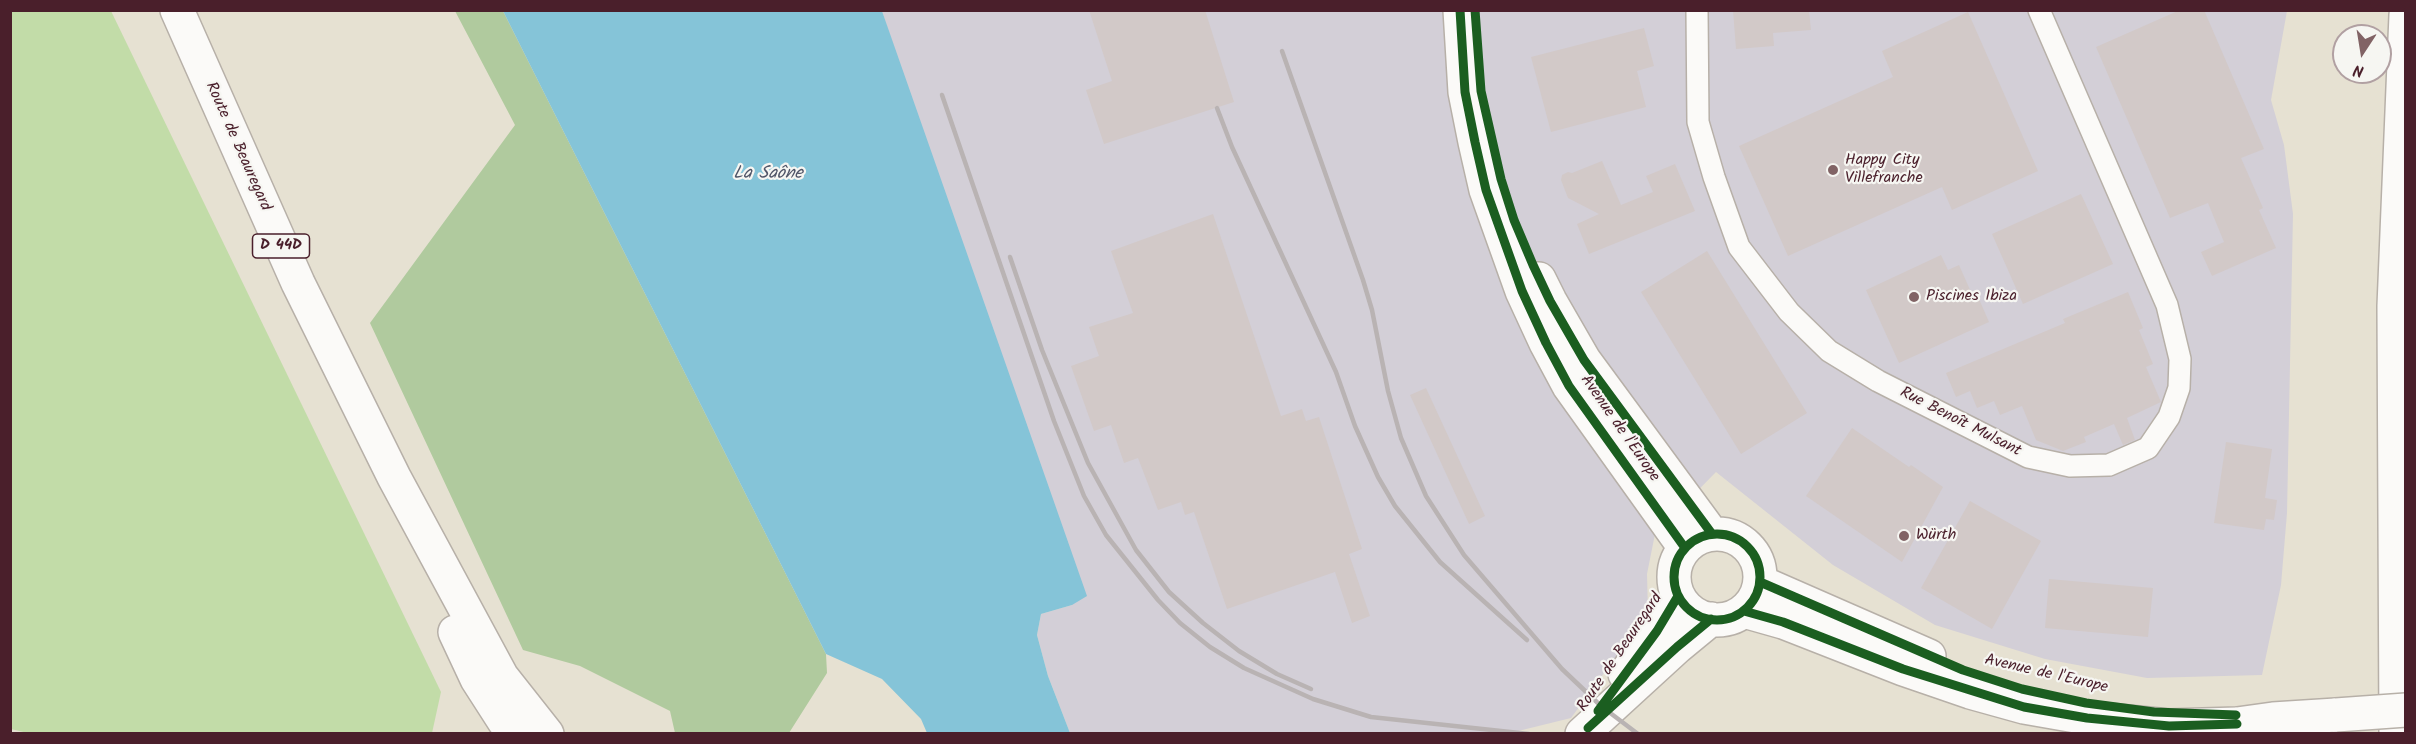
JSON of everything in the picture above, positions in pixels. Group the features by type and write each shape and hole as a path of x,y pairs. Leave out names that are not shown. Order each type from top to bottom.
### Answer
{"main road":[{"name":"Route de Beauregard","path":"177,10 298,283 394,477"},
{"name":"Avenue de l'Europe","path":"1460,10 1465,92 1475,142 1486,190 1522,291 1546,344 1569,386 1698,541"},
{"name":"Avenue de l'Europe","path":"1475,10 1481,91 1514,220 1550,301 1584,360 1698,541"},
{"path":"2396,734 2393,516 2394,306 2406,15"},
{"name":"D 44D","path":"394,477 448,615 477,679 504,721 516,734"},
{"name":"D 44D","path":"394,477 502,677 547,734"},
{"path":"1725,534 1737,538 1755,556 1760,569 1760,582 1757,592 1744,611 1734,617 1711,620 1692,612 1678,596 1674,584 1674,571 1678,558 1698,541 1725,534"},
{"name":"Avenue de l'Europe","path":"1760,582 1963,670 2022,689 2086,703 2154,712 2249,719"},
{"name":"Route de Beauregard","path":"1585,731 1658,630 1678,596"},
{"name":"Avenue de l'Europe","path":"1744,611 1783,622 1903,669 2024,707 2087,718 2169,726 2249,719"},
{"name":"Route de Beauregard","path":"1585,731 1677,647 1711,620"},
{"path":"2249,719 2406,710"}],"street":[{"name":"Rue Benoît Mulsant","path":"1697,10 1698,122 1714,177 1738,247 1789,312 1829,351 1878,381 2028,457 2070,466 2109,465 2148,448 2169,417 2179,388 2180,359 2167,305 2038,10"}],"shaded area":[{"path":"882,11 2287,11 2271,100 2284,145 2293,214 2287,513 2281,585 2262,675 2147,678 2045,659 1935,625 1833,565 1716,472 1655,534 1647,574 1648,613 1571,718 1506,734 1070,733 1048,676 1037,635 1041,614 1072,605"}],"green space":[{"path":"10,11 111,11 441,692 432,733 32,734 11,729"},
{"path":"455,11 503,11 826,654 827,673 789,733 675,733 670,711 580,666 523,650 370,323 515,125"}],"water":[{"name":"La Saône","path":"503,11 882,11 1087,596 1072,605 1041,614 1037,635 1048,676 1070,733 927,733 921,719 882,679 826,654"}],"building":[{"path":"1089,10 1205,10 1234,102 1104,144 1086,90 1112,81"},
{"path":"1733,10 1809,10 1811,30 1773,33 1774,46 1736,49"},
{"path":"2180,10 2204,10 2264,149 2241,158 2263,208 2259,210 2276,248 2212,276 2201,252 2224,242 2208,203 2170,218 2096,47"},
{"path":"1968,12 2038,171 1952,210 1942,187 1788,256 1739,146 1893,77 1882,51"},
{"path":"1644,28 1654,66 1637,71 1646,107 1551,132 1531,57"},
{"path":"1602,161 1621,205 1653,192 1646,176 1675,164 1695,211 1589,254 1577,224 1599,214 1568,198 1561,180 1562,175 1568,172 1572,173"},
{"path":"2081,194 2113,264 2023,304 1992,234"},
{"path":"1213,214 1281,416 1302,409 1306,421 1319,417 1362,549 1349,554 1370,616 1352,623 1335,572 1227,609 1194,512 1185,515 1181,502 1158,510 1138,458 1124,463 1111,425 1094,431 1071,366 1099,356 1089,327 1133,313 1111,251"},
{"path":"1707,251 1807,413 1741,454 1641,292"},
{"path":"1941,255 1948,270 1959,265 1975,301 1979,299 1989,322 1899,363 1866,290"},
{"path":"2128,292 2143,328 2139,330 2153,364 2146,367 2161,402 2127,418 2135,440 2123,445 2114,424 2084,437 2086,442 2063,451 2036,440 2022,406 2000,415 1994,401 1977,408 1970,391 1956,397 1946,373 2065,323 2063,319"},
{"path":"1426,388 1485,516 1469,524 1410,395"},
{"path":"1852,428 1943,487 1902,562 1806,496"},
{"path":"2226,442 2272,449 2265,498 2277,500 2274,520 2266,519 2264,530 2214,523"},
{"path":"1970,501 2041,541 1992,629 1921,588"},
{"path":"2049,579 2153,588 2148,637 2045,628"}],"railway":[{"path":"1282,51 1363,280 1401,438 1426,496 1464,555 1562,669 1601,706 1638,734"},
{"path":"942,95 1054,421 1084,496 1106,535 1158,600 1180,623 1210,647 1244,668 1313,699 1371,717 1529,734"},
{"path":"1217,108 1232,147 1336,372 1355,426 1378,477 1395,506 1440,562 1527,640"},
{"path":"1010,257 1042,350 1088,463 1136,550 1169,592 1203,623 1239,651 1277,674 1311,689"}],"cycle path":[{"path":"1460,10 1465,92 1475,142 1486,190 1522,291 1569,386 1685,548"},
{"path":"1475,10 1481,91 1501,179 1514,220 1533,265 1550,301 1584,360 1712,534"},
{"path":"1717,534 1741,541 1753,553 1760,577 1753,601 1741,613 1717,620 1693,613 1681,601 1674,577 1681,553 1693,541 1717,534"},
{"path":"1760,582 1963,670 2022,689 2086,703 2154,712 2236,715"},
{"path":"1598,711 1657,631 1678,596"},
{"path":"1744,611 1783,622 1903,669 2024,707 2087,718 2169,726 2237,724"},
{"path":"1588,728 1711,619"}],"place":[{"name":"Happy City Villefranche","path":"1833,170"},
{"name":"Piscines Ibiza","path":"1914,297"},
{"name":"Würth","path":"1904,536"}]}
